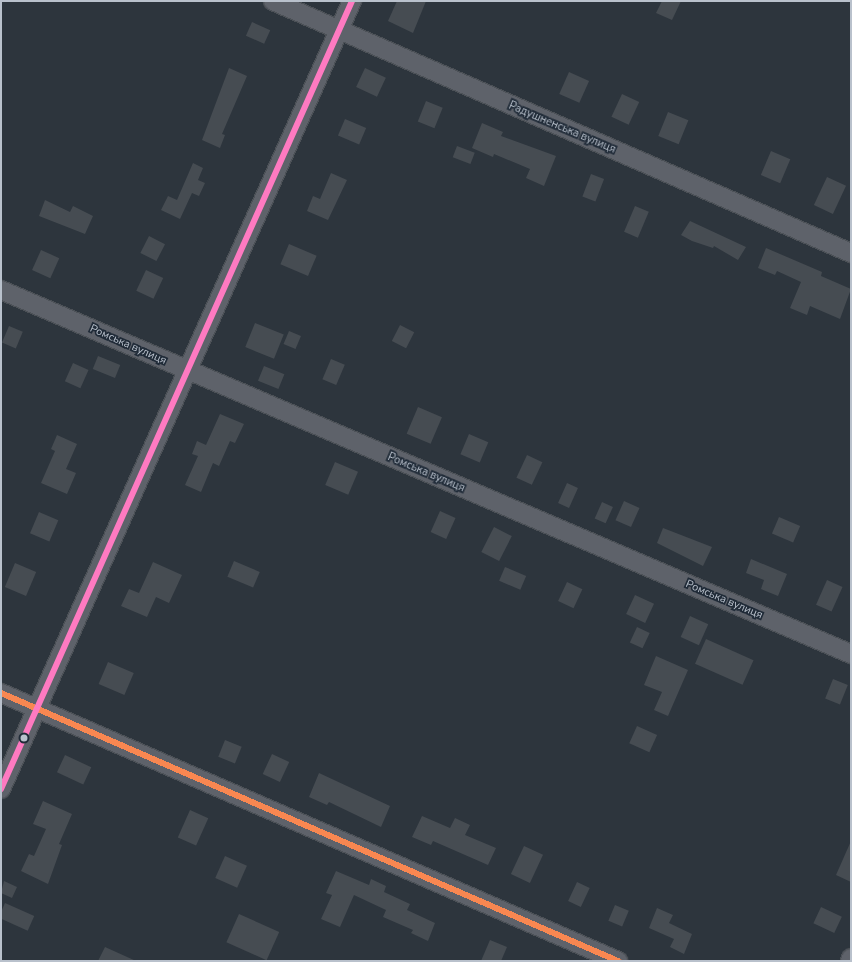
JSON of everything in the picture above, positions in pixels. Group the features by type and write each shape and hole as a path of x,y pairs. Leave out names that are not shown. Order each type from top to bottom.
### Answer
{"street":[{"name":"Радушненська вулиця","path":"273,1 338,31 851,253"},
{"path":"1,789 352,1"},
{"name":"Ромська вулиця","path":"1,290 188,372 851,654"},
{"path":"1,693 618,961"}],"building":[{"path":"397,1 426,1 413,33 388,21"},
{"path":"662,1 681,1 672,20 656,13"},
{"path":"252,22 270,30 264,44 246,36"},
{"path":"229,68 247,76 222,134 225,135 220,148 202,140"},
{"path":"365,68 386,78 377,97 356,87"},
{"path":"569,72 589,81 579,103 559,94"},
{"path":"622,94 639,102 629,125 611,117"},
{"path":"426,101 443,108 434,128 418,121"},
{"path":"668,112 688,120 679,144 658,136"},
{"path":"345,119 366,128 359,145 338,136"},
{"path":"482,123 503,132 501,136 556,156 544,186 526,178 530,169 494,154 493,157 472,148"},
{"path":"457,146 475,153 470,164 453,157"},
{"path":"771,151 790,159 780,183 761,175"},
{"path":"193,163 203,168 198,180 205,183 199,196 192,193 180,219 161,210 168,196 177,200"},
{"path":"331,173 347,180 328,220 307,211 313,196 320,199"},
{"path":"591,174 604,179 595,201 582,196"},
{"path":"827,177 846,186 833,214 814,205"},
{"path":"45,200 70,212 73,206 93,216 85,234 39,216"},
{"path":"635,206 649,212 638,238 624,232"},
{"path":"690,221 746,247 738,260 714,246 713,248 692,241 681,235"},
{"path":"149,236 165,244 156,261 140,253"},
{"path":"289,244 317,256 308,276 280,264"},
{"path":"766,248 822,272 821,276 851,289 840,319 810,306 807,315 790,308 801,282 777,271 775,275 758,268"},
{"path":"41,250 59,258 50,278 32,270"},
{"path":"146,270 163,278 153,299 136,291"},
{"path":"255,323 284,335 274,359 245,347"},
{"path":"400,325 414,332 406,348 392,341"},
{"path":"9,326 23,332 16,348 2,343"},
{"path":"289,331 301,336 295,349 284,344"},
{"path":"98,356 120,365 115,378 93,369"},
{"path":"331,359 345,365 336,385 322,379"},
{"path":"73,363 89,370 80,388 65,381"},
{"path":"264,366 284,374 278,389 258,381"},
{"path":"418,407 442,417 431,444 407,434"},
{"path":"220,414 244,424 235,443 230,441 219,466 213,463 201,492 185,485 198,456 192,454 197,441 206,445"},
{"path":"469,434 488,442 480,462 460,454"},
{"path":"57,435 77,444 66,469 76,473 67,494 41,483 55,451 51,449"},
{"path":"527,455 542,462 532,485 516,478"},
{"path":"335,462 358,472 348,495 325,485"},
{"path":"567,483 578,488 569,508 558,503"},
{"path":"624,501 640,508 631,527 615,520"},
{"path":"602,502 613,507 606,523 595,518"},
{"path":"440,511 456,518 446,539 431,532"},
{"path":"39,512 58,520 49,541 30,533"},
{"path":"779,517 800,526 793,543 772,534"},
{"path":"494,527 512,536 499,561 481,552"},
{"path":"663,528 712,547 703,566 657,543"},
{"path":"751,559 787,574 778,596 761,589 764,580 746,573"},
{"path":"234,561 260,572 253,588 227,577"},
{"path":"153,562 182,575 169,603 156,597 147,617 121,606 129,589 139,593"},
{"path":"15,563 36,572 26,596 5,587"},
{"path":"505,567 526,576 520,590 499,581"},
{"path":"827,580 843,587 832,612 816,605"},
{"path":"567,582 582,589 574,608 558,601"},
{"path":"635,595 654,604 645,623 626,614"},
{"path":"690,616 708,624 699,645 681,637"},
{"path":"637,627 650,633 643,648 630,642"},
{"path":"706,639 754,660 743,685 695,664"},
{"path":"656,656 688,670 668,716 654,710 662,692 644,685"},
{"path":"108,662 134,673 124,695 99,684"},
{"path":"833,679 848,685 840,704 825,698"},
{"path":"637,726 657,735 649,752 629,743"},
{"path":"225,740 242,747 235,763 218,757"},
{"path":"272,754 289,762 280,782 263,774"},
{"path":"65,755 91,767 83,784 57,772"},
{"path":"319,773 390,806 381,827 329,802 327,805 309,797"},
{"path":"43,801 72,814 59,844 62,845 48,884 21,871 29,854 34,856 46,829 33,824"},
{"path":"190,810 208,818 196,846 178,837"},
{"path":"422,816 450,828 455,818 470,825 465,835 496,848 488,865 433,841 431,845 412,837"},
{"path":"851,841 851,882 836,875"},
{"path":"524,846 543,855 530,883 511,874"},
{"path":"225,856 247,866 237,888 215,878"},
{"path":"336,871 369,885 371,879 386,886 384,892 410,904 407,910 435,923 428,941 411,933 413,930 383,917 386,910 354,895 340,927 321,919 332,895 326,893"},
{"path":"4,881 17,887 12,898 1,893"},
{"path":"577,882 590,888 581,907 568,901"},
{"path":"5,903 34,916 28,931 1,919 1,912"},
{"path":"615,905 629,911 622,927 608,921"},
{"path":"821,907 842,917 834,933 813,923"},
{"path":"657,908 673,915 669,923 692,934 684,954 670,947 674,939 649,928"},
{"path":"239,914 279,932 267,960 226,942"},
{"path":"490,940 507,947 501,961 481,961"},
{"path":"105,947 136,961 98,961"}],"transit line":[{"path":"1,789 352,1"},
{"path":"1,693 618,961"}]}
